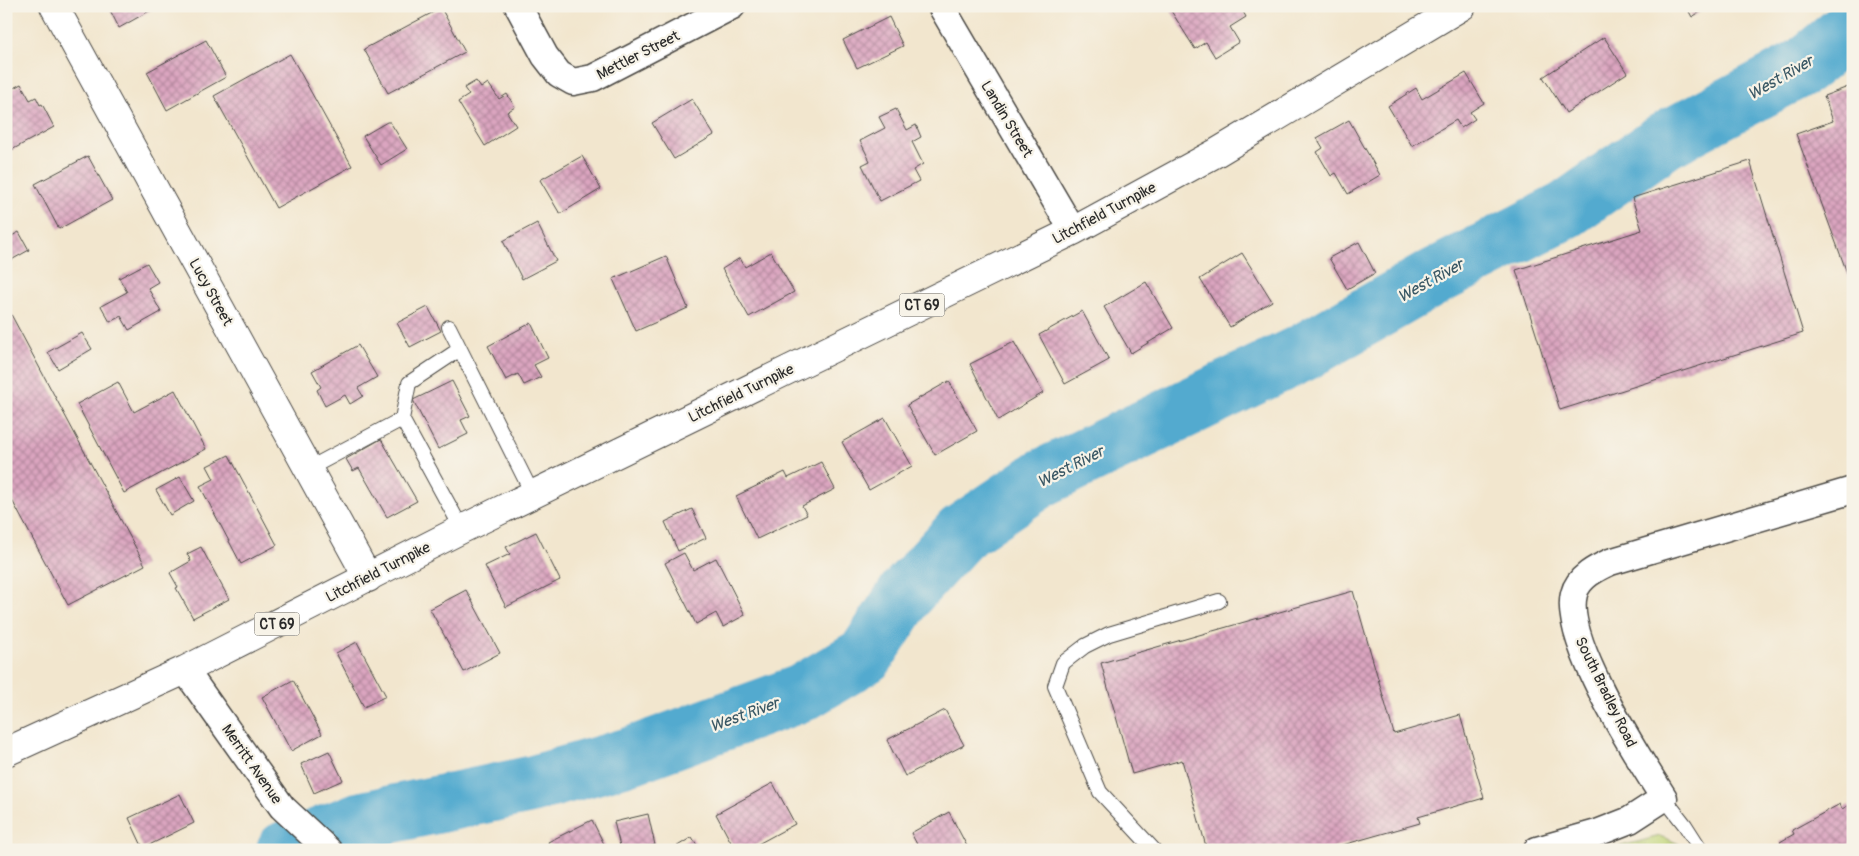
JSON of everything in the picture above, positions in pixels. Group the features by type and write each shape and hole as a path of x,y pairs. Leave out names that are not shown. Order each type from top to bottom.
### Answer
{"main road":[{"name":"Lucy Street","path":"54,6 368,578"},
{"name":"Litchfield Turnpike","path":"6,752 186,670 462,529 1073,231 1216,153 1462,6"}],"street":[{"name":"Mettler Street","path":"518,6 545,56 559,74 573,82 593,78 732,6"},
{"name":"Landin Street","path":"941,6 1073,231"},
{"name":"South Bradley Road","path":"1664,798 1635,752 1584,654 1577,634 1573,612 1574,592 1583,578 1593,570 1610,562 1850,498"},
{"name":"Merritt Avenue","path":"186,670 282,808 328,850"},
{"path":"1537,850 1630,820 1664,798"}],"lane":[{"path":"449,327 533,495"},
{"path":"460,349 410,382 402,419 462,529"},
{"path":"308,469 402,419"},
{"path":"1154,850 1100,792 1055,686 1063,662 1085,646 1109,634 1219,601"},
{"path":"1664,798 1701,850"}],"green space":[{"path":"1660,836 1679,844 1682,850 1606,850"}],"building":[{"path":"108,6 158,6 119,28"},
{"path":"1168,6 1240,6 1246,17 1230,27 1239,42 1215,57 1206,42 1195,49"},
{"path":"1686,6 1710,6 1692,17"},
{"path":"441,8 465,52 388,93 364,49"},
{"path":"889,17 903,46 857,68 843,40"},
{"path":"1604,37 1627,73 1566,113 1543,77"},
{"path":"206,40 226,77 167,110 147,72"},
{"path":"290,54 352,166 276,208 214,96"},
{"path":"1466,73 1484,103 1470,112 1475,119 1461,128 1456,120 1412,146 1388,106 1416,88 1422,99"},
{"path":"476,81 481,88 488,83 499,99 507,94 515,107 507,112 516,126 485,146 458,102 469,95 464,88"},
{"path":"21,84 30,100 36,97 40,105 42,104 54,127 6,153 6,92"},
{"path":"1848,87 1853,100 1853,289 1796,134 1833,121 1824,96"},
{"path":"692,99 714,135 674,159 652,123"},
{"path":"896,109 907,130 916,125 921,137 912,142 923,164 913,170 919,181 880,201 862,165 870,161 860,141 885,128 879,117"},
{"path":"1349,120 1380,175 1348,194 1336,173 1331,176 1317,152 1323,148 1317,138"},
{"path":"390,122 407,149 381,165 363,136"},
{"path":"88,156 112,200 59,229 35,184"},
{"path":"582,156 601,189 560,214 540,180"},
{"path":"1750,161 1803,333 1560,410 1516,270 1642,230 1632,198"},
{"path":"537,223 556,261 522,279 503,241"},
{"path":"19,232 29,250 6,263 6,239"},
{"path":"1359,242 1375,273 1347,289 1329,258"},
{"path":"771,252 794,292 749,317 722,269 740,258 745,267"},
{"path":"1242,253 1272,301 1230,327 1200,279"},
{"path":"666,256 688,308 636,331 613,279"},
{"path":"147,263 158,282 148,288 161,312 129,330 121,316 110,322 101,306 127,292 119,278"},
{"path":"1146,282 1173,328 1131,353 1104,307"},
{"path":"6,305 145,565 68,605 6,489"},
{"path":"428,307 441,331 410,347 397,323"},
{"path":"1082,311 1109,360 1065,384 1039,335"},
{"path":"531,323 548,358 534,365 541,377 524,385 518,374 506,380 488,346"},
{"path":"82,333 92,349 58,369 48,352"},
{"path":"1014,342 1043,393 998,420 970,364"},
{"path":"358,345 377,377 358,388 363,396 350,404 345,395 325,406 317,390 321,387 312,371"},
{"path":"452,381 470,416 461,420 468,434 438,449 413,400"},
{"path":"949,381 977,431 935,455 907,405"},
{"path":"118,382 134,412 175,390 206,449 124,493 77,404"},
{"path":"885,418 912,466 869,490 842,442"},
{"path":"381,439 417,501 387,517 359,468 353,471 346,459"},
{"path":"229,455 277,545 241,564 200,486 214,479 207,466"},
{"path":"821,462 835,489 802,506 807,515 757,539 736,496 785,472 788,478"},
{"path":"180,477 194,501 170,515 156,490"},
{"path":"692,509 706,538 678,551 665,522"},
{"path":"536,532 560,580 506,607 485,566 510,554 506,547"},
{"path":"201,547 229,599 193,618 170,573 191,561 187,554"},
{"path":"684,553 693,570 716,558 745,615 723,627 716,613 696,624 665,563"},
{"path":"466,590 500,653 464,672 430,609"},
{"path":"1353,591 1394,734 1460,715 1484,798 1418,817 1420,823 1325,850 1207,850 1182,760 1132,774 1101,663"},
{"path":"357,642 386,696 364,707 336,653"},
{"path":"293,680 322,734 291,751 262,697"},
{"path":"945,710 964,745 905,776 887,740"},
{"path":"329,751 343,780 314,793 301,764"},
{"path":"773,783 795,824 747,850 735,850 716,814"},
{"path":"180,794 194,823 143,848 129,818"},
{"path":"1840,804 1842,809 1849,805 1853,811 1853,850 1784,850 1780,842 1794,834 1792,830"},
{"path":"949,812 969,850 920,850 911,833"},
{"path":"648,814 655,845 635,850 621,850 614,822"},
{"path":"592,820 607,850 552,850 548,842"},
{"path":"692,837 700,850 671,850"}],"waterway":[{"name":"West River","path":"285,850 359,821 530,785 630,756 802,693 866,655 907,592 961,533 1042,478 1304,352 1431,279 1566,210 1664,141 1803,67 1853,26"}]}
